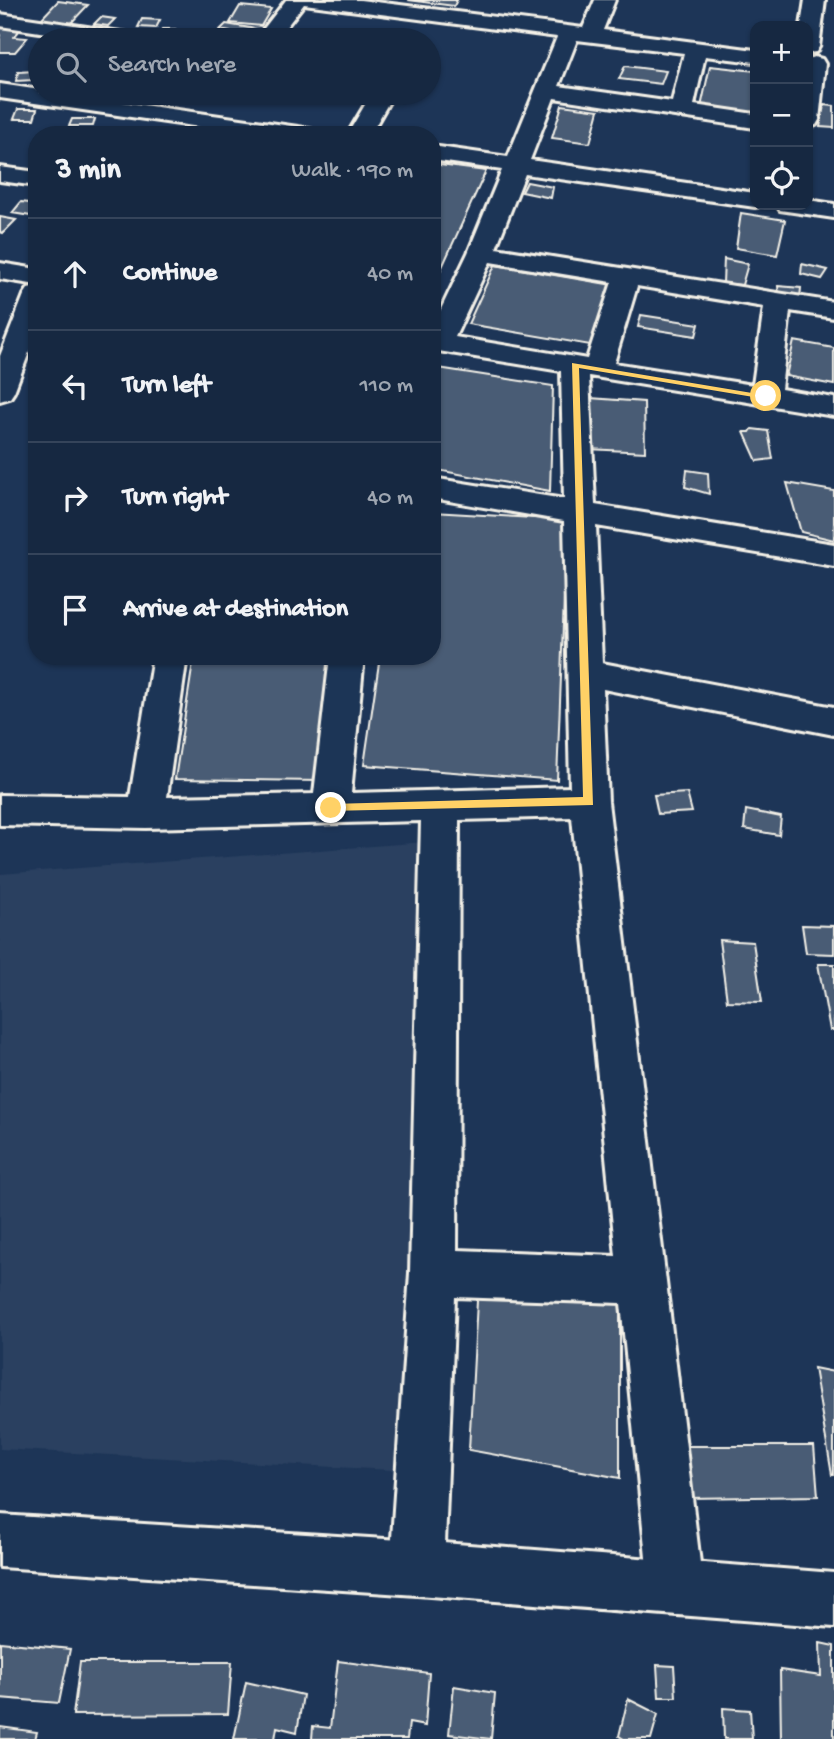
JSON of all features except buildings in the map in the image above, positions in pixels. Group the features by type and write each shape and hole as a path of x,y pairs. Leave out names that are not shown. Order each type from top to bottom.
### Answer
{"street":[{"path":"275,28 297,0"},
{"path":"311,0 424,23 459,9 580,34 750,56"},
{"path":"441,332 481,253 544,90 605,0"},
{"path":"813,110 815,0"},
{"path":"0,20 54,28"},
{"path":"681,110 696,49"},
{"path":"544,90 750,120"},
{"path":"0,91 28,96"},
{"path":"74,105 185,126"},
{"path":"198,126 214,105"},
{"path":"363,126 376,105"},
{"path":"441,154 750,199"},
{"path":"0,174 28,177"},
{"path":"813,208 834,211"},
{"path":"481,253 834,310"},
{"path":"0,271 28,276"},
{"path":"627,276 586,367 578,513 589,802 676,1588"},
{"path":"766,396 778,302"},
{"path":"0,392 28,319"},
{"path":"441,343 834,407"},
{"path":"441,490 834,555"},
{"path":"146,813 169,665"},
{"path":"331,808 346,665"},
{"path":"584,672 834,722"},
{"path":"0,810 146,813 589,802"},
{"path":"417,1568 433,1273 440,806"},
{"path":"433,1273 640,1280"},
{"path":"0,1541 417,1568 834,1600"}],"shaded area":[{"path":"426,842 447,1473 0,1449 0,874"}],"route":[{"path":"331,808 589,802 575,365 766,396"}]}
